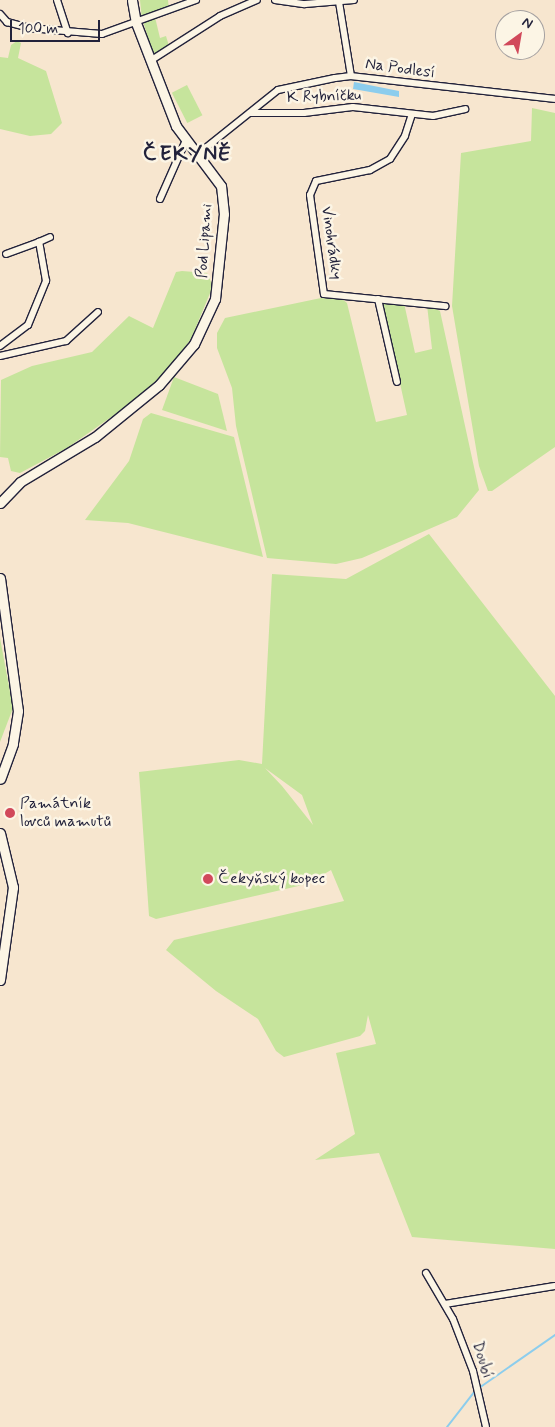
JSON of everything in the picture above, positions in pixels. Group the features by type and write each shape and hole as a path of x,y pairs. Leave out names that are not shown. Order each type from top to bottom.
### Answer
{"main road":[{"name":"Pod Lipami","path":"0,503 20,482 95,437 159,385 205,325 219,279 224,204 218,180 186,140 150,61 136,23 132,0"},
{"path":"0,578 18,711 14,744 0,779"},
{"path":"0,833 14,887 0,980"}],"street":[{"path":"57,0 68,33"},
{"path":"0,14 7,22 68,33 102,34 196,0"},
{"path":"150,61 220,16 257,0"},
{"path":"276,0 339,2 354,0"},
{"path":"339,2 351,76"},
{"name":"Na Podlesí","path":"250,113 278,90 351,76 555,99"},
{"name":"K Rybníčku","path":"250,113 304,113 353,107 433,116 465,109"},
{"path":"198,154 250,113"},
{"name":"Vinohrádky","path":"412,114 405,136 390,159 370,170 316,181 310,195 324,294 445,306"},
{"path":"160,199 186,140"},
{"path":"6,254 50,238"},
{"path":"0,346 28,325 44,293 46,281 39,242"},
{"path":"378,299 397,382"},
{"path":"0,356 66,341 98,312"},
{"name":"Doubí","path":"426,1273 445,1304 473,1371 486,1427"},
{"path":"445,1304 555,1286"}],"green space":[{"path":"140,0 168,0 169,10 142,20"},
{"path":"155,17 160,38 166,36 169,46 153,55 143,21"},
{"path":"17,41 21,43 18,58 46,71 62,123 51,134 30,136 0,129 0,57 8,58 11,45"},
{"path":"187,85 202,115 187,123 172,93"},
{"path":"532,108 555,113 555,447 492,491 488,491 479,466 452,306 461,153 531,141"},
{"path":"176,272 207,273 213,286 191,339 166,372 137,399 67,448 20,473 11,471 8,458 0,457 1,380 32,366 92,352 129,316 153,328"},
{"path":"321,298 342,299 347,303 376,422 407,415 382,302 404,303 415,353 432,349 427,305 440,311 479,490 457,517 362,558 336,564 267,558 236,426 232,388 217,348 217,333 225,318"},
{"path":"174,377 218,394 227,431 162,410"},
{"path":"151,413 234,437 263,557 128,523 85,520 129,461 143,419"},
{"path":"429,534 555,696 555,1249 412,1237 379,1153 315,1160 355,1134 336,1053 376,1044 368,1015 365,1031 360,1036 284,1057 276,1051 258,1019 216,991 166,950 174,940 344,901 331,870 307,884 156,919 149,916 139,772 239,760 262,764 272,574 346,579","holes":["265,768 302,795 313,825"]},
{"path":"0,638 13,708 0,742"}],"water":[{"path":"354,82 399,91 399,97 353,89"}],"waterway":[{"path":"479,1388 555,1335"},
{"path":"447,1427 475,1391"}],"place":[{"name":"Památník lovců mamutů","path":"10,813"},
{"name":"Čekyňský kopec","path":"208,879"}],"district":[{"name":"ČEKYNĚ","path":"187,154"}]}
